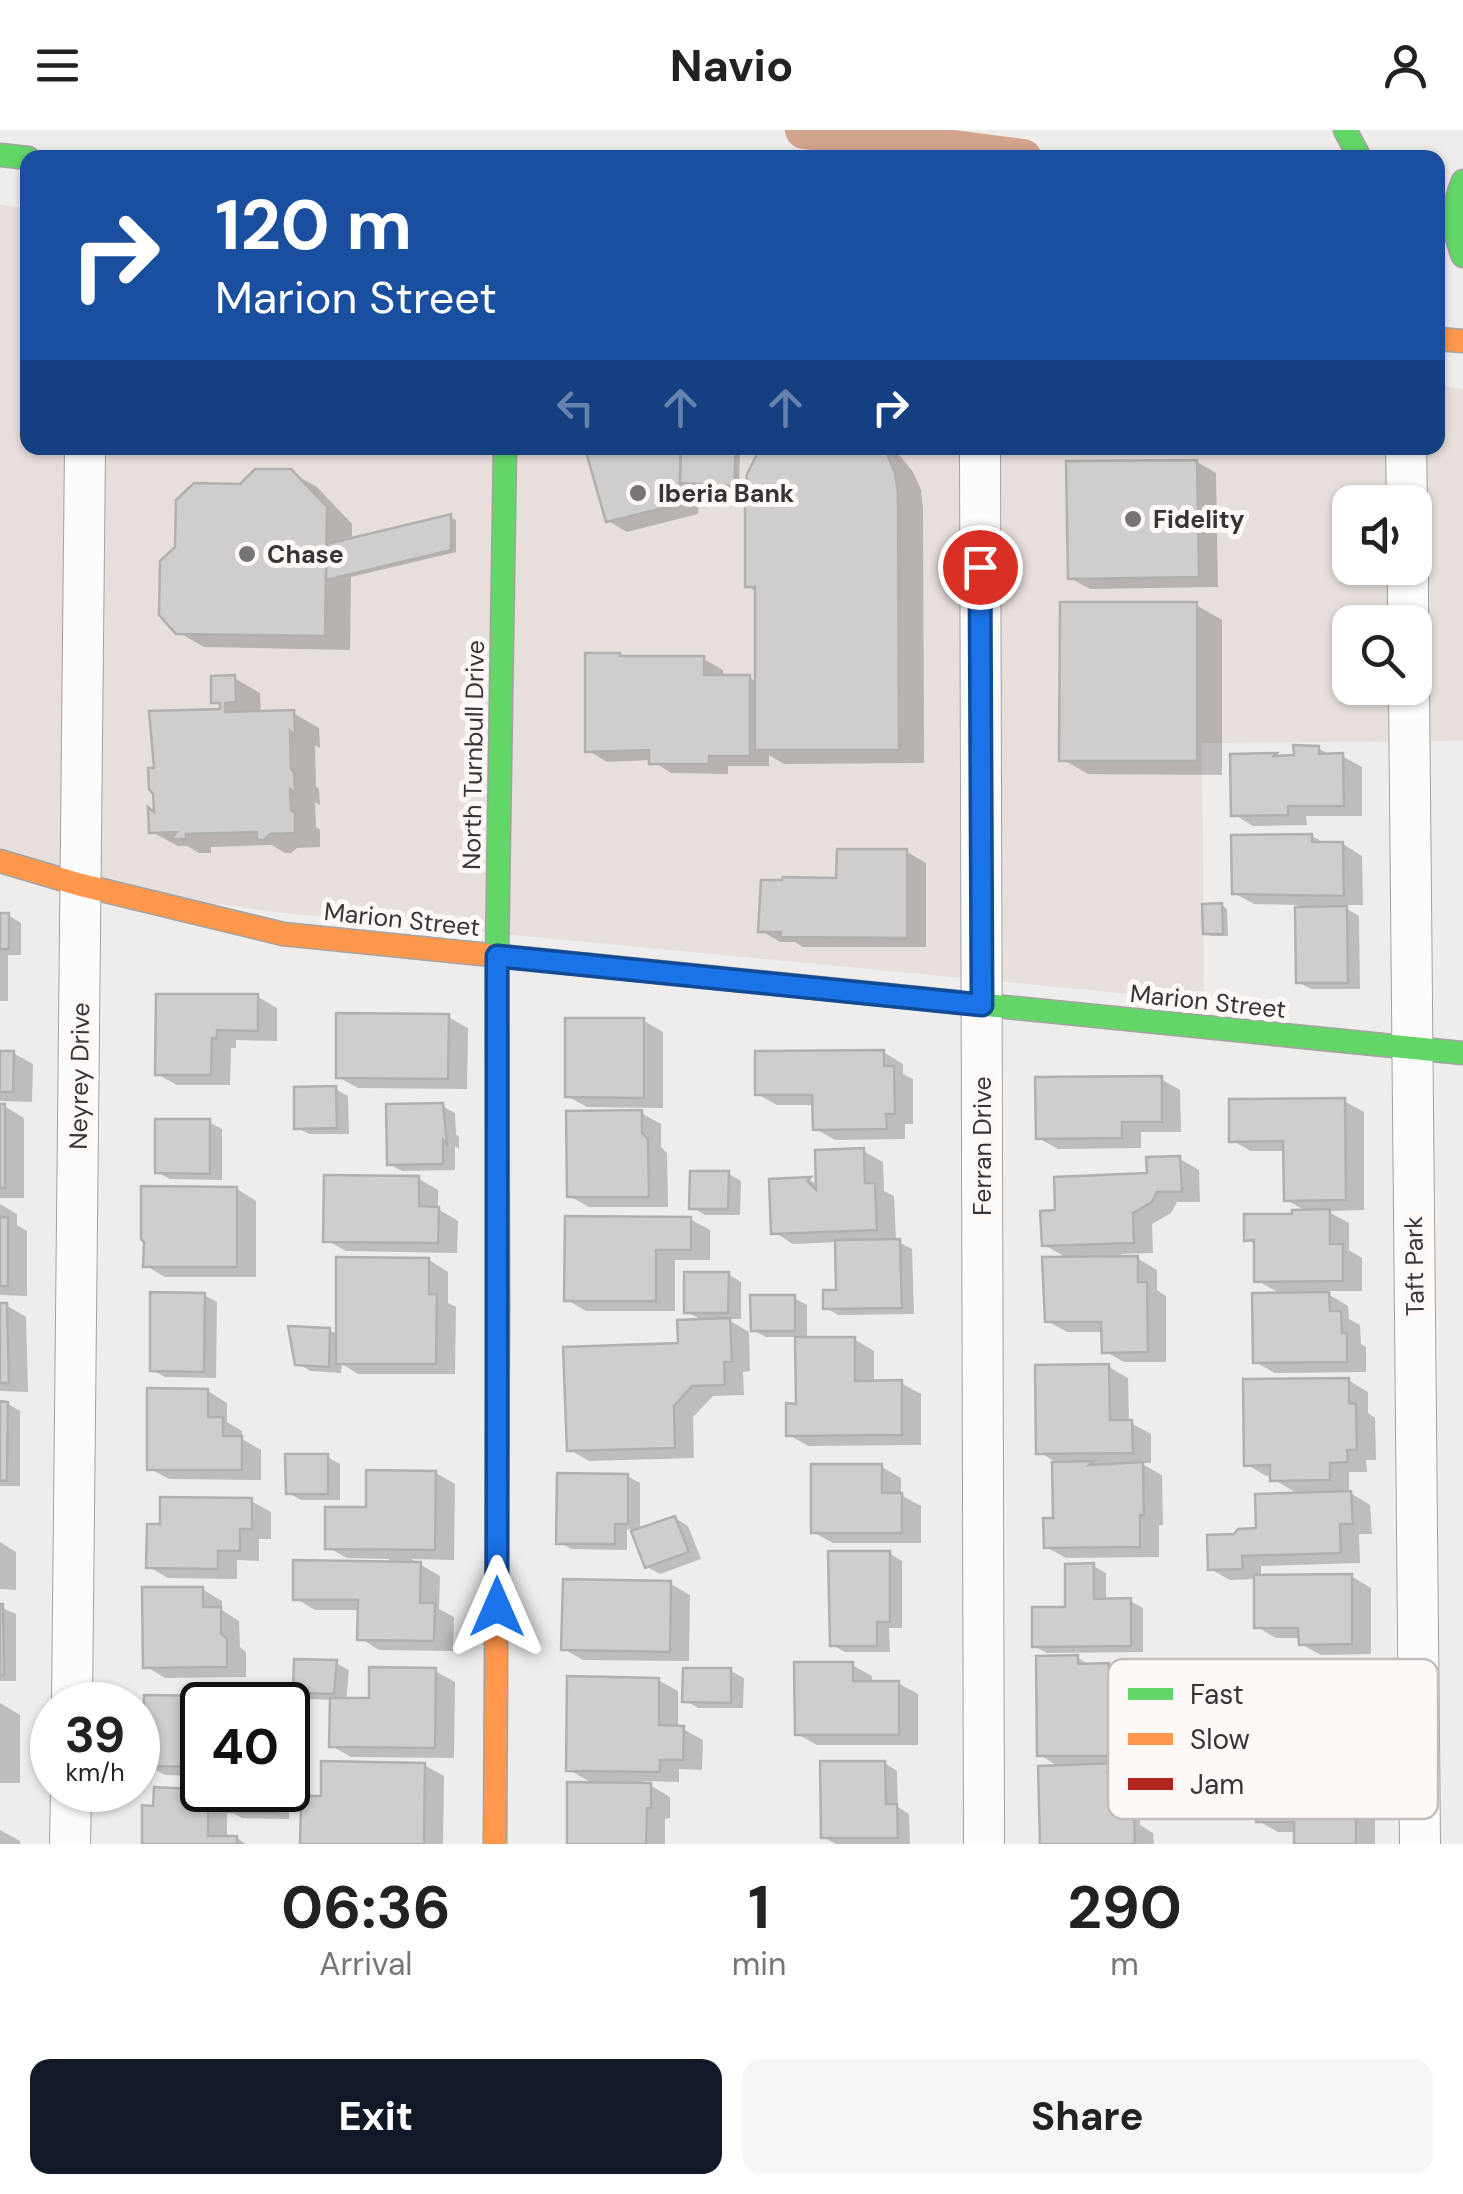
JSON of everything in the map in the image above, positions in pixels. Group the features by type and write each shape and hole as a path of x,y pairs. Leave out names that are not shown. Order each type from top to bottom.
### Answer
{"street":[{"path":"1463,182 1454,199 1454,229 1463,256"},
{"name":"Neyrey Drive","path":"72,1682 85,455"},
{"name":"North Turnbull Drive","path":"495,1844 497,956 505,455"},
{"name":"Ferran Drive","path":"980,455 984,1844"},
{"path":"1406,455 1407,485"},
{"name":"Taft Park","path":"1409,705 1418,1659"},
{"name":"Marion Street","path":"0,861 282,934 1463,1053"},
{"path":"70,1844 71,1812"},
{"name":"Taft Park","path":"1420,1819 1420,1844"}],"shaded area":[{"path":"0,205 20,207 20,455 1445,455 1445,387 1463,389 1463,741 1202,743 1204,1001 284,913 0,874"}],"building":[{"name":"Iberia Bank","path":"587,455 681,455 679,504 606,522"},
{"path":"681,455 736,455 734,486 680,483"},
{"path":"756,455 887,455 898,493 899,750 755,750 755,587 745,587 747,474"},
{"name":"Fidelity","path":"1197,460 1199,577 1068,579 1066,461"},
{"name":"Chase","path":"255,469 291,469 327,507 325,636 176,634 159,615 160,561 175,547 176,500 194,483 240,484"},
{"path":"451,514 451,550 326,580 327,544"},
{"path":"1060,602 1197,602 1197,761 1059,761"},
{"path":"585,653 704,656 704,675 750,675 750,756 709,756 709,764 649,764 649,750 585,752"},
{"path":"235,675 236,702 225,703 225,712 294,710 295,736 290,731 295,793 290,789 295,833 270,834 257,840 257,832 186,834 186,839 170,839 177,832 149,833 148,807 154,812 148,768 154,768 149,711 220,709 220,703 211,703 211,676"},
{"path":"1293,745 1319,746 1319,754 1343,753 1344,806 1288,806 1288,815 1231,816 1230,754 1294,755"},
{"path":"1312,834 1312,842 1343,842 1344,896 1232,894 1231,835"},
{"path":"837,849 907,849 907,938 781,937 781,932 758,932 761,880 836,878"},
{"path":"1222,903 1223,934 1203,934 1202,904"},
{"path":"1347,906 1348,983 1296,983 1295,907"},
{"path":"0,913 9,913 9,949 0,949"},
{"path":"156,994 258,994 258,1031 217,1030 217,1038 212,1038 211,1075 155,1075"},
{"path":"336,1013 449,1014 448,1079 336,1078"},
{"path":"565,1018 644,1018 644,1098 565,1097"},
{"path":"884,1050 884,1066 894,1066 895,1114 886,1114 887,1129 813,1130 812,1095 755,1095 755,1051"},
{"path":"0,1051 14,1051 13,1092 0,1092"},
{"path":"1162,1076 1162,1122 1122,1122 1122,1138 1036,1139 1035,1077"},
{"path":"336,1086 337,1128 294,1129 294,1087"},
{"path":"1345,1098 1346,1200 1284,1201 1283,1141 1229,1142 1229,1099"},
{"path":"443,1103 447,1145 443,1140 443,1164 387,1165 386,1104"},
{"path":"0,1104 5,1104 5,1188 0,1188"},
{"path":"642,1110 642,1133 648,1139 649,1197 567,1197 566,1111"},
{"path":"155,1119 210,1119 210,1174 155,1173"},
{"path":"864,1148 865,1183 875,1183 877,1230 771,1234 769,1179 811,1177 807,1181 816,1190 815,1150"},
{"path":"1180,1156 1182,1192 1157,1192 1152,1202 1133,1213 1134,1243 1042,1246 1040,1211 1055,1210 1054,1177 1147,1173 1146,1157"},
{"path":"690,1171 729,1171 728,1209 689,1209"},
{"path":"324,1175 419,1176 419,1206 439,1207 438,1243 323,1242"},
{"path":"141,1186 237,1187 237,1267 143,1267"},
{"path":"1330,1209 1330,1244 1343,1244 1343,1281 1254,1282 1254,1240 1244,1241 1244,1214"},
{"path":"565,1216 691,1217 691,1250 656,1250 656,1301 564,1301"},
{"path":"0,1217 8,1217 8,1286 0,1286"},
{"path":"900,1239 902,1308 823,1309 823,1290 836,1290 835,1240"},
{"path":"1138,1256 1138,1282 1147,1282 1148,1352 1102,1353 1101,1322 1045,1322 1042,1257"},
{"path":"336,1257 429,1258 429,1294 437,1294 436,1364 336,1364"},
{"path":"684,1272 729,1272 728,1313 684,1313"},
{"path":"150,1292 205,1293 204,1372 150,1371"},
{"path":"1329,1292 1330,1311 1341,1311 1342,1333 1347,1333 1347,1362 1253,1363 1252,1293"},
{"path":"750,1295 795,1295 795,1331 751,1331"},
{"path":"0,1303 7,1303 9,1383 0,1383"},
{"path":"730,1318 732,1362 724,1362 725,1385 692,1386 674,1406 675,1448 567,1451 563,1347 678,1343 677,1320"},
{"path":"288,1326 330,1328 329,1367 295,1365"},
{"path":"795,1337 855,1337 855,1381 902,1380 902,1435 786,1436 786,1403 796,1404"},
{"path":"1109,1364 1110,1420 1132,1420 1133,1453 1036,1454 1035,1365"},
{"path":"1349,1378 1349,1403 1356,1404 1357,1450 1347,1450 1348,1462 1330,1463 1330,1480 1270,1481 1270,1465 1244,1466 1243,1379"},
{"path":"147,1388 208,1389 208,1417 223,1417 223,1436 242,1436 242,1470 147,1470"},
{"path":"0,1401 8,1402 7,1481 0,1480"},
{"path":"285,1454 328,1454 328,1494 286,1494"},
{"path":"1094,1461 1089,1465 1143,1462 1140,1547 1044,1548 1043,1518 1053,1518 1052,1462"},
{"path":"811,1464 882,1464 882,1493 902,1493 902,1533 811,1533"},
{"path":"366,1470 436,1471 435,1550 325,1549 325,1507 366,1507"},
{"path":"557,1473 628,1474 628,1524 615,1524 615,1544 556,1544"},
{"path":"1351,1491 1353,1524 1340,1524 1341,1553 1242,1556 1243,1569 1208,1570 1207,1535 1256,1528 1255,1494"},
{"path":"160,1497 252,1498 252,1529 240,1529 240,1551 218,1551 218,1569 146,1568 147,1524 160,1524"},
{"path":"675,1516 689,1552 645,1568 631,1531"},
{"path":"828,1551 890,1551 890,1622 877,1622 877,1646 830,1646"},
{"path":"293,1560 421,1562 420,1603 435,1603 434,1641 357,1640 358,1600 293,1600"},
{"path":"1094,1563 1094,1599 1131,1598 1131,1646 1032,1647 1032,1607 1065,1607 1065,1564"},
{"path":"1352,1574 1352,1644 1299,1645 1298,1628 1254,1628 1254,1575"},
{"path":"563,1579 671,1581 670,1652 561,1650"},
{"path":"142,1587 203,1587 203,1607 221,1607 227,1667 143,1668"},
{"path":"3,1604 4,1675 0,1675"},
{"path":"1078,1655 1078,1664 1108,1663 1108,1756 1037,1756 1036,1656"},
{"path":"294,1659 337,1660 334,1694 310,1693 310,1682 293,1682"},
{"path":"794,1662 853,1662 853,1681 899,1681 899,1735 795,1735"},
{"path":"369,1667 436,1668 435,1748 329,1747 330,1698 369,1698"},
{"path":"683,1668 731,1668 731,1703 682,1702"},
{"path":"567,1676 659,1678 659,1725 684,1726 683,1760 660,1760 660,1772 566,1771"},
{"path":"160,1695 180,1695 180,1767 160,1766"},
{"path":"321,1761 425,1763 424,1844 300,1844 301,1812 310,1812 310,1796 321,1796"},
{"path":"820,1761 885,1761 886,1804 897,1804 898,1838 821,1838"},
{"path":"1108,1763 1108,1819 1134,1819 1135,1844 1040,1844 1038,1766"},
{"path":"567,1782 651,1783 646,1844 567,1844"},
{"path":"160,1787 180,1788 180,1812 208,1812 208,1836 237,1836 237,1844 142,1844 142,1812 160,1812"},
{"path":"1356,1819 1356,1844 1294,1844 1294,1822 1256,1822"}],"waterway":[{"path":"804,130 960,150"}],"traffic: fast":[{"path":"1345,130 1356,150"},
{"path":"0,155 20,157"},
{"path":"1463,181 1455,218 1463,256"},
{"path":"498,1306 497,956 505,455"},
{"path":"887,995 1463,1053"}],"traffic: slow":[{"path":"1445,340 1463,341"},
{"path":"0,861 81,885 283,934 589,965"},
{"path":"495,1844 498,1306"}],"traffic: jam":[{"path":"589,965 887,995"}],"place":[{"name":"Iberia Bank","path":"638,493"},
{"name":"Fidelity","path":"1133,519"},
{"name":"Chase","path":"247,554"}],"route":[{"path":"497,1607 497,956 982,1005 980,567"}]}
